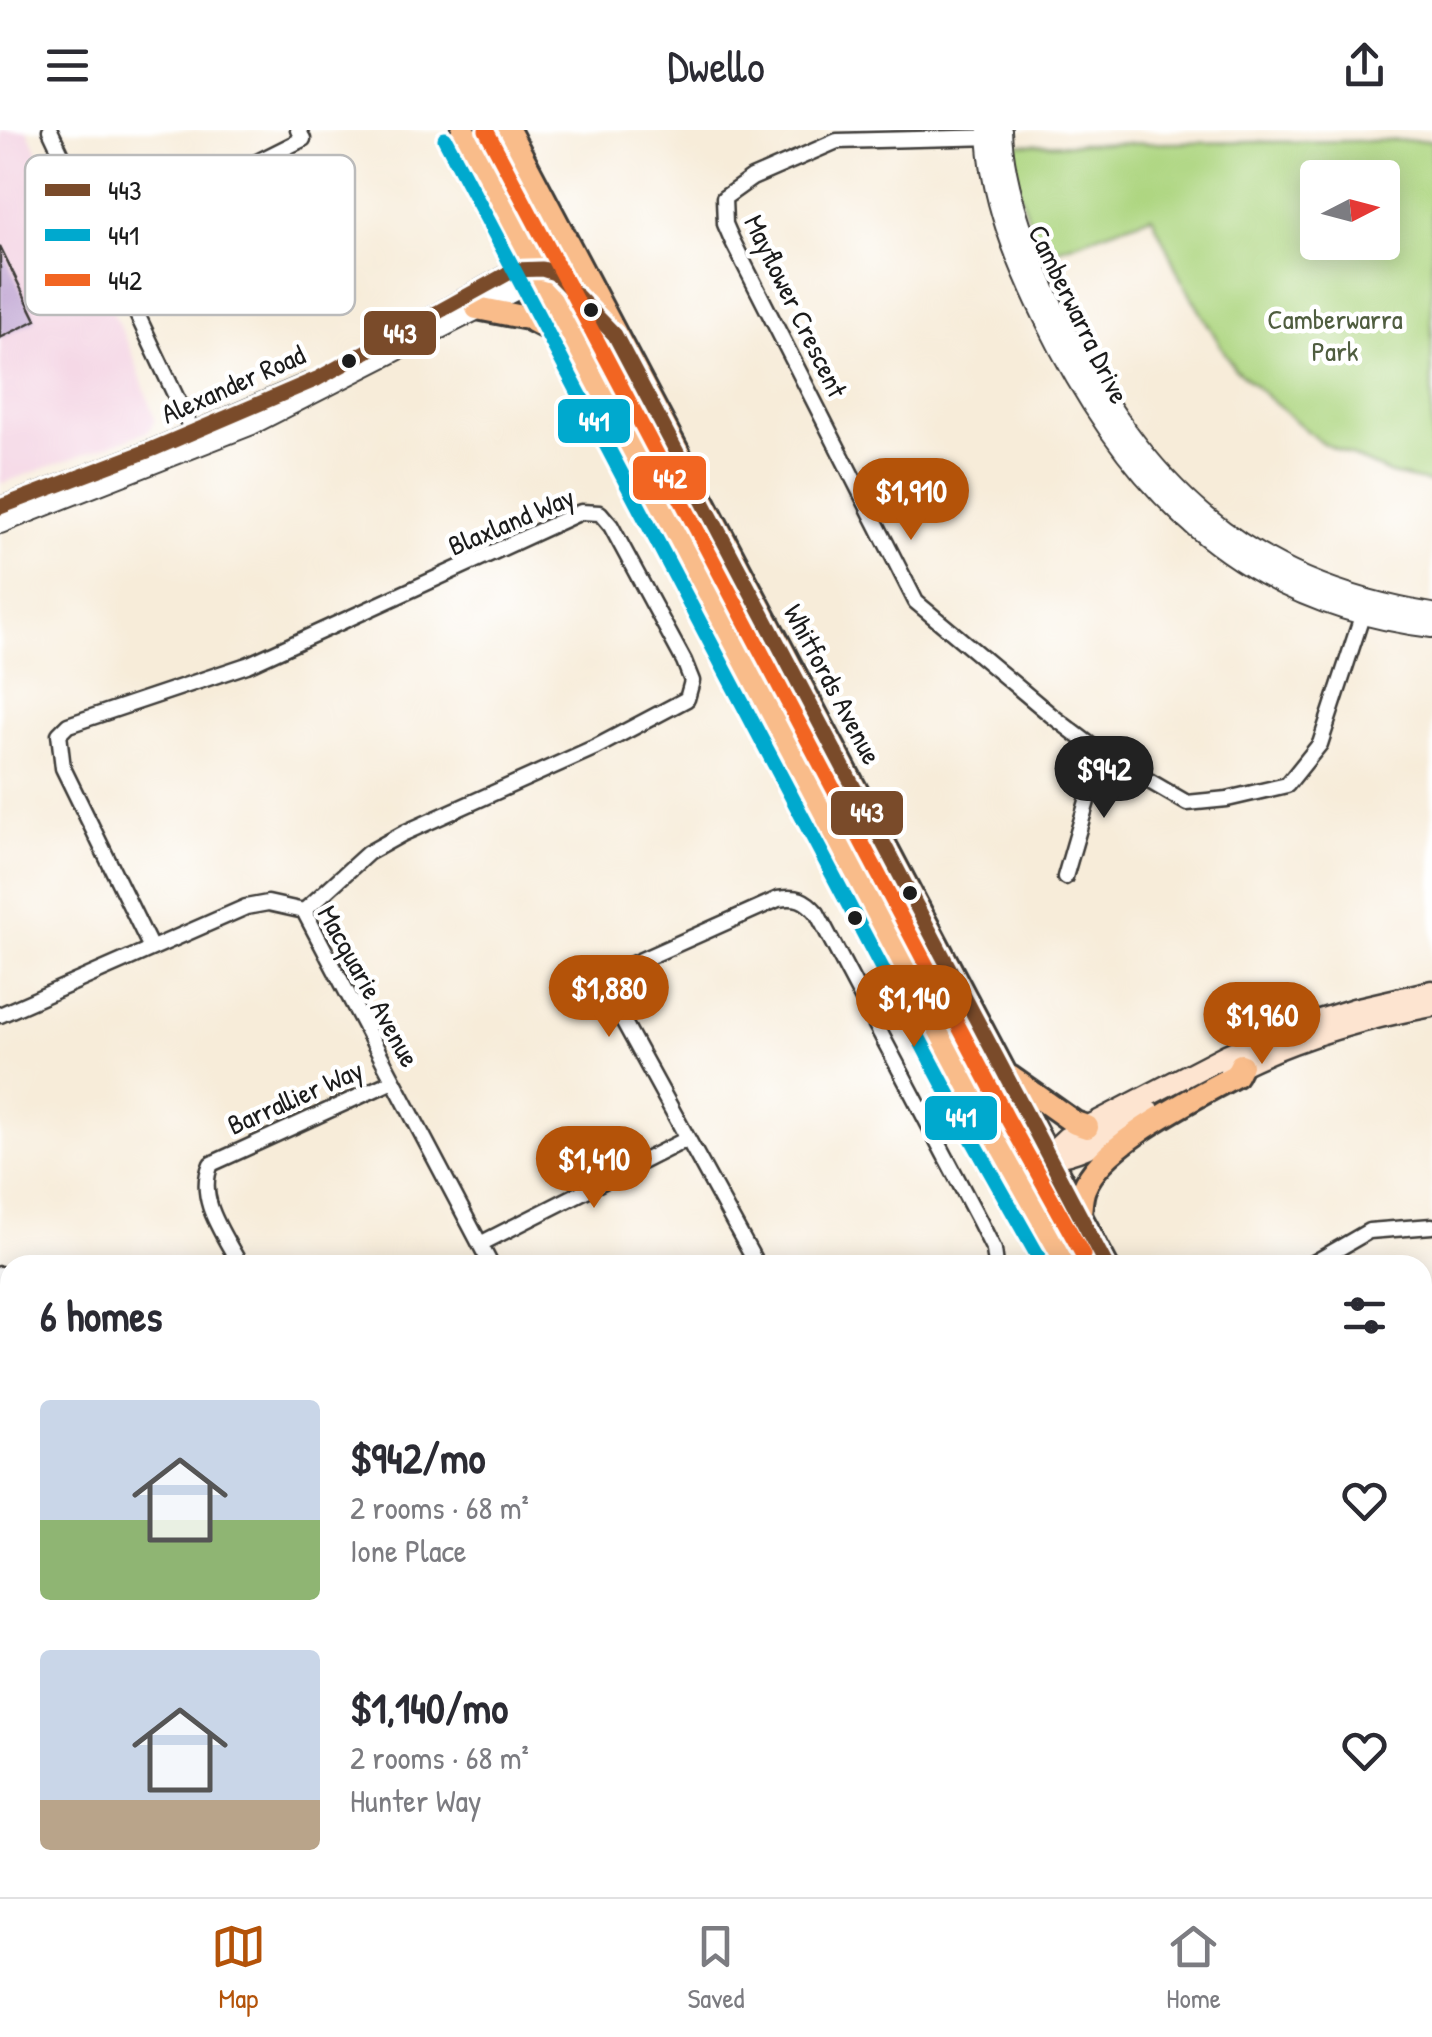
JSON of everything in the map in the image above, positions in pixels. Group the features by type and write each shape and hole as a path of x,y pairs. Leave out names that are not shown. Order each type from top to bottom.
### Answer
{"main road":[{"path":"463,130 1060,1255"},
{"path":"501,130 545,233 546,249 536,269"},
{"name":"Whitfords Avenue","path":"508,130 1101,1255"},
{"path":"536,269 555,273 615,335"},
{"path":"477,308 528,318 576,343"},
{"path":"1028,1196 1048,1158 1066,1138 1087,1127 1270,1036 1354,1009 1432,991"},
{"path":"990,1128 1006,1145 1028,1156 1075,1154 1241,1065 1350,1024 1432,1006"},
{"path":"1080,1213 1084,1189 1113,1153 1134,1135 1236,1075 1241,1065"},
{"path":"1002,1072 1087,1127"}],"street":[{"path":"50,130 62,155"},
{"path":"270,155 302,139 298,130"},
{"name":"Camberwarra Drive","path":"994,134 1046,292 1092,382 1164,478 1196,510 1239,541 1365,608 1432,628"},
{"name":"Mayflower Crescent","path":"994,134 836,141 752,178 724,198 725,224 916,602 1050,715 1101,752 1187,804 1287,785 1320,744 1365,608"},
{"name":"Alexander Road","path":"0,507 196,440 252,425 524,287 536,269"},
{"name":"Alexander Road","path":"0,524 196,440 514,270 536,269"},
{"path":"138,315 196,440"},
{"name":"Blaxland Way","path":"151,948 63,768 59,734 68,725 247,665 582,512 600,514 612,526 684,661 692,681 687,699 596,747 368,853 304,912"},
{"name":"Camberwarra Drive","path":"1365,608 1432,612"},
{"path":"1064,877 1101,752"},
{"path":"751,1255 620,1014 618,985 628,966 778,898 793,896 806,900 817,914 995,1255"},
{"name":"Macquarie Avenue","path":"0,1016 246,907 268,903 304,912 486,1255"},
{"name":"Barrallier Way","path":"235,1255 204,1193 204,1179 211,1164 393,1081"},
{"path":"480,1244 687,1139"},
{"path":"1327,1255 1369,1231 1432,1226"}],"shaded area":[{"path":"0,130 27,130 39,155 25,155 25,315 114,315 132,352 155,420 149,431 0,484"}],"green space":[{"name":"Camberwarra Park","path":"1432,140 1432,483 1391,474 1320,442 1234,368 1181,279 1152,216 1041,255 1003,145"}],"building":[{"path":"0,246 25,297 25,315 34,315 36,320 0,338"}],"transit line":[{"name":"442","path":"486,130 1083,1255"},
{"name":"441","path":"445,139 971,1137 1037,1255"},
{"name":"443","path":"0,507 153,449 317,379 514,270 542,269 555,273 615,335 1101,1255"}]}
